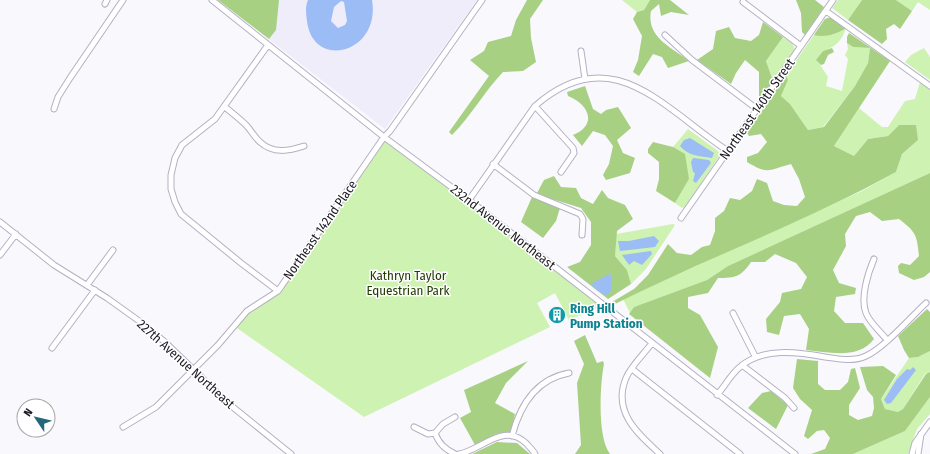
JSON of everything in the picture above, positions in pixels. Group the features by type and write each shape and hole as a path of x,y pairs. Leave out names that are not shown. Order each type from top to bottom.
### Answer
{"street":[{"path":"54,109 62,90 123,0"},
{"name":"232nd Avenue Northeast","path":"212,0 384,137 469,200 795,454"},
{"name":"Northeast 142nd Place","path":"123,427 156,407 194,370 247,311 278,291 384,137 394,126 482,0"},
{"name":"Northeast 140th Street","path":"681,218 833,0"},
{"path":"743,2 801,46"},
{"path":"826,10 930,86"},
{"path":"665,36 692,60 757,109"},
{"path":"268,45 225,107 207,127 182,145 175,158 171,175 171,189 181,214 191,224 278,291"},
{"path":"581,51 585,79"},
{"path":"469,200 535,106 546,97 565,86 585,79 614,79 634,85 648,92 728,151"},
{"path":"535,106 573,148 574,153 561,172"},
{"path":"225,107 247,125 260,142 269,148 281,151 304,146"},
{"path":"493,164 534,196 580,214 583,219 582,235"},
{"name":"227th Avenue Northeast","path":"0,222 54,265 95,290 142,323 229,404 291,454"},
{"path":"0,255 16,234"},
{"path":"87,285 113,250"},
{"path":"874,259 867,273 864,291 866,313 887,340"},
{"path":"52,348 95,290"},
{"path":"718,395 742,365 755,356 780,353 810,354 845,360 866,356 887,340 926,303"},
{"path":"733,312 755,356"},
{"path":"652,343 626,378 622,394 624,411 630,424 638,434 660,454"},
{"path":"742,365 785,398 794,408"},
{"path":"632,369 740,454"},
{"path":"512,436 517,418 527,399 543,383 558,375 569,373"},
{"path":"435,434 443,424 455,417"},
{"path":"912,454 914,443 930,422"},
{"path":"414,427 428,434 435,434"},
{"path":"918,454 922,433"},
{"path":"435,434 438,441 445,449 455,454"},
{"path":"459,454 469,452 489,440 512,436 522,439 535,454"}],"shaded area":[{"path":"218,0 477,0 385,129"}],"green space":[{"path":"218,0 279,0 276,30 269,39"},
{"path":"527,0 543,0 530,19 531,38 536,62 523,71 503,72 452,135 449,132 489,76 470,60 484,51 488,42 511,36 516,20"},
{"path":"622,0 650,0 644,10 637,12"},
{"path":"650,0 670,0 689,15 671,12 661,16 659,4 651,11 650,20 656,35 668,46 689,61 668,68 662,57 653,54 639,76 633,72 638,60 642,36 633,19 637,12 644,10"},
{"path":"796,0 815,0 824,7 805,35 802,32 801,13"},
{"path":"838,0 862,0 848,20 832,8"},
{"path":"862,0 896,0 912,11 900,29 894,24 886,29 887,39 882,44 848,20"},
{"path":"896,0 930,0 930,10 918,2 912,11"},
{"path":"831,17 846,28 830,35 814,35 825,19"},
{"path":"825,19 846,28 838,43 823,51 817,60 828,77 826,86 842,91 848,59 845,55 848,49 847,43 853,47 870,48 868,63 855,86 823,127 808,130 790,104 781,96 788,80 786,75"},
{"path":"763,22 783,37 766,61 773,81 759,100 759,72 745,60 736,73 731,84 697,60 713,49 716,31 729,27 735,38 751,41 759,35"},
{"path":"849,33 890,61 834,146 854,156 868,139 888,136 899,125 916,125 918,140 902,154 896,172 791,224 615,304 612,302 634,289 648,275 668,244 677,253 691,255 702,247 710,245 715,231 715,218 724,211 730,198 740,200 752,191 757,179 767,183 773,201 784,205 797,206 805,197 799,179 791,164 764,170 747,162 747,157 758,153 767,142 761,134 749,136 747,133 786,75 788,80 781,96 790,104 808,130 824,127 855,86 868,63 870,48 853,47 847,43"},
{"path":"783,37 792,43 795,49 773,81 766,61"},
{"path":"832,48 834,52 828,55 824,64 821,65 816,60 823,51"},
{"path":"924,48 930,57 930,80 905,62 911,55"},
{"path":"920,82 930,89 930,173 728,266 707,280 634,307 630,313 623,299 862,191 896,172 902,154 918,140 899,125 888,136 868,139 854,156 834,146 859,108 882,127 888,127 905,101 915,99"},
{"path":"585,86 593,109 601,114 606,110 618,107 631,128 617,140 623,153 635,158 630,173 606,180 603,175 609,164 613,146 605,135 593,131 582,146 573,135 581,131 586,126 588,115 581,104 568,96 567,92"},
{"path":"688,129 718,151 720,155 685,207 682,208 675,203 689,179 673,147"},
{"name":"Kathryn Taylor Equestrian Park","path":"384,137 604,305 569,320 555,293 537,303 550,327 364,417 234,326 247,311 278,291"},
{"path":"653,142 673,147 685,154 689,179 675,203 656,191 659,179 659,162 648,153 648,149"},
{"path":"930,173 930,272 924,277 914,280 899,273 898,266 901,263 910,265 919,256 915,234 899,219 882,221 870,212 856,216 845,234 846,246 833,270 839,283 856,288 855,294 836,297 834,311 845,323 863,323 874,339 860,350 833,353 806,350 809,329 800,314 784,316 779,335 767,332 766,319 780,302 782,293 801,289 807,277 796,263 775,254 765,262 751,262 741,274 737,276 718,278 708,293 688,297 688,308 700,315 718,347 710,378 629,314 634,307 707,280 728,266"},
{"path":"554,176 561,187 576,188 581,198 593,204 602,190 608,198 625,205 633,219 617,231 615,256 627,270 631,284 608,299 567,267 580,262 591,245 591,222 581,208 537,193 544,180"},
{"path":"532,197 560,208 556,221 543,238 521,222"},
{"path":"673,224 675,225 646,269 631,284 627,270 615,256 616,234"},
{"path":"927,309 930,312 930,351 918,357 909,358 898,336"},
{"path":"585,335 597,363 603,361 604,364 601,384 601,423 603,436 610,454 575,454 581,445 577,383 584,364 574,341"},
{"path":"930,351 930,372 925,374 903,409 898,412 885,409 881,399 909,358 918,357"},
{"path":"797,359 818,361 818,384 825,390 840,390 848,382 851,369 855,368 860,388 849,405 849,415 858,420 872,416 874,408 873,397 867,390 860,367 883,366 896,375 881,399 885,409 898,412 903,409 926,374 930,372 930,397 905,431 853,454 811,454 825,449 830,438 824,430 817,431 808,439 804,436 812,410 800,399 793,388"},
{"path":"528,361 506,383 495,403 515,414 511,432 496,434 475,445 460,418 471,412 464,390"},
{"path":"771,391 788,405 776,429 748,408 762,393"},
{"path":"930,397 930,414 917,429 908,454 853,454 905,431"},
{"path":"497,442 517,443 530,454 472,454"}],"water":[{"path":"308,0 372,0 372,18 366,33 357,43 345,49 333,50 321,46 312,37 307,21","holes":["341,1 344,2 347,21 345,25 338,28 331,21 334,7"]},
{"path":"690,138 714,153 712,158 694,155 683,149 680,146 684,140"},
{"path":"693,158 709,160 711,163 696,183 693,181 695,173 693,172 691,162"},
{"path":"654,236 659,241 655,247 620,251 618,241 629,241"},
{"path":"651,251 652,254 642,265 634,261 629,265 622,255"},
{"path":"609,274 611,275 611,290 609,294 604,295 591,284"},
{"path":"913,367 916,370 891,403 887,404 884,400 897,379 907,369 910,370"}],"place":[{"name":"Ring Hill Pump Station","path":"557,315"}]}
